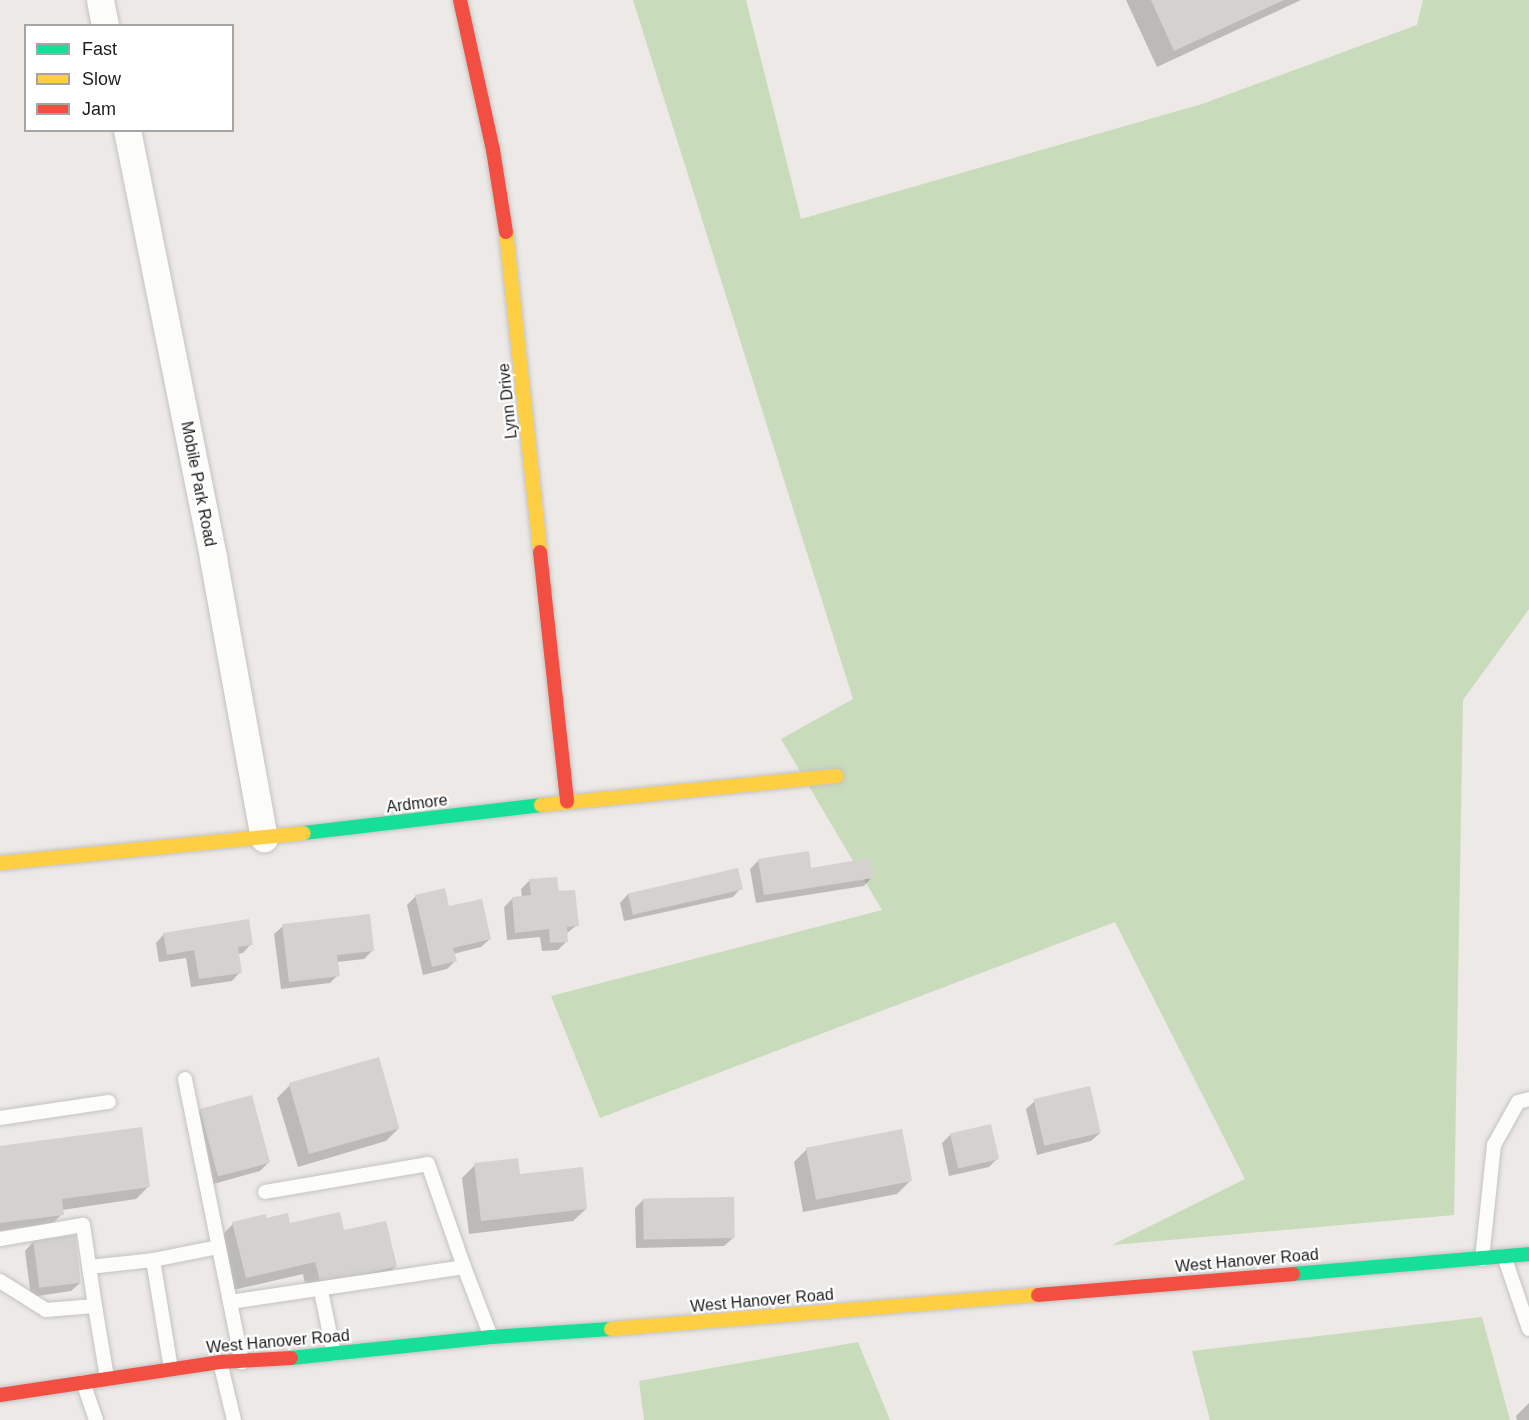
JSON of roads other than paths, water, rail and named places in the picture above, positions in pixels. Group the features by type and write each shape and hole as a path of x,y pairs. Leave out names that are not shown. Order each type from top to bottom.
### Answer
{"street":[{"path":"100,0 105,24"},
{"name":"Lynn Drive","path":"460,0 493,150 506,234 567,802"},
{"name":"Mobile Park Road","path":"127,132 213,558 264,838"},
{"name":"Ardmore","path":"0,863 264,838 567,802 837,776"},
{"name":"West Hanover Road","path":"0,1395 220,1362 334,1354 491,1337 693,1324 1529,1254"}],"lane":[{"path":"185,1079 242,1362"},
{"path":"1482,1259 1494,1145 1518,1102 1529,1099"},
{"path":"0,1118 109,1102"},
{"path":"265,1192 428,1164 491,1337"},
{"path":"5,1222 4,1238 83,1225 106,1378"},
{"path":"89,1267 153,1260 218,1247"},
{"path":"1504,1256 1529,1329"},
{"path":"153,1260 171,1369"},
{"path":"230,1302 464,1268"},
{"path":"0,1281 46,1310 95,1306"},
{"path":"321,1290 334,1354"},
{"path":"220,1362 234,1420"},
{"path":"82,1381 96,1420"}]}
